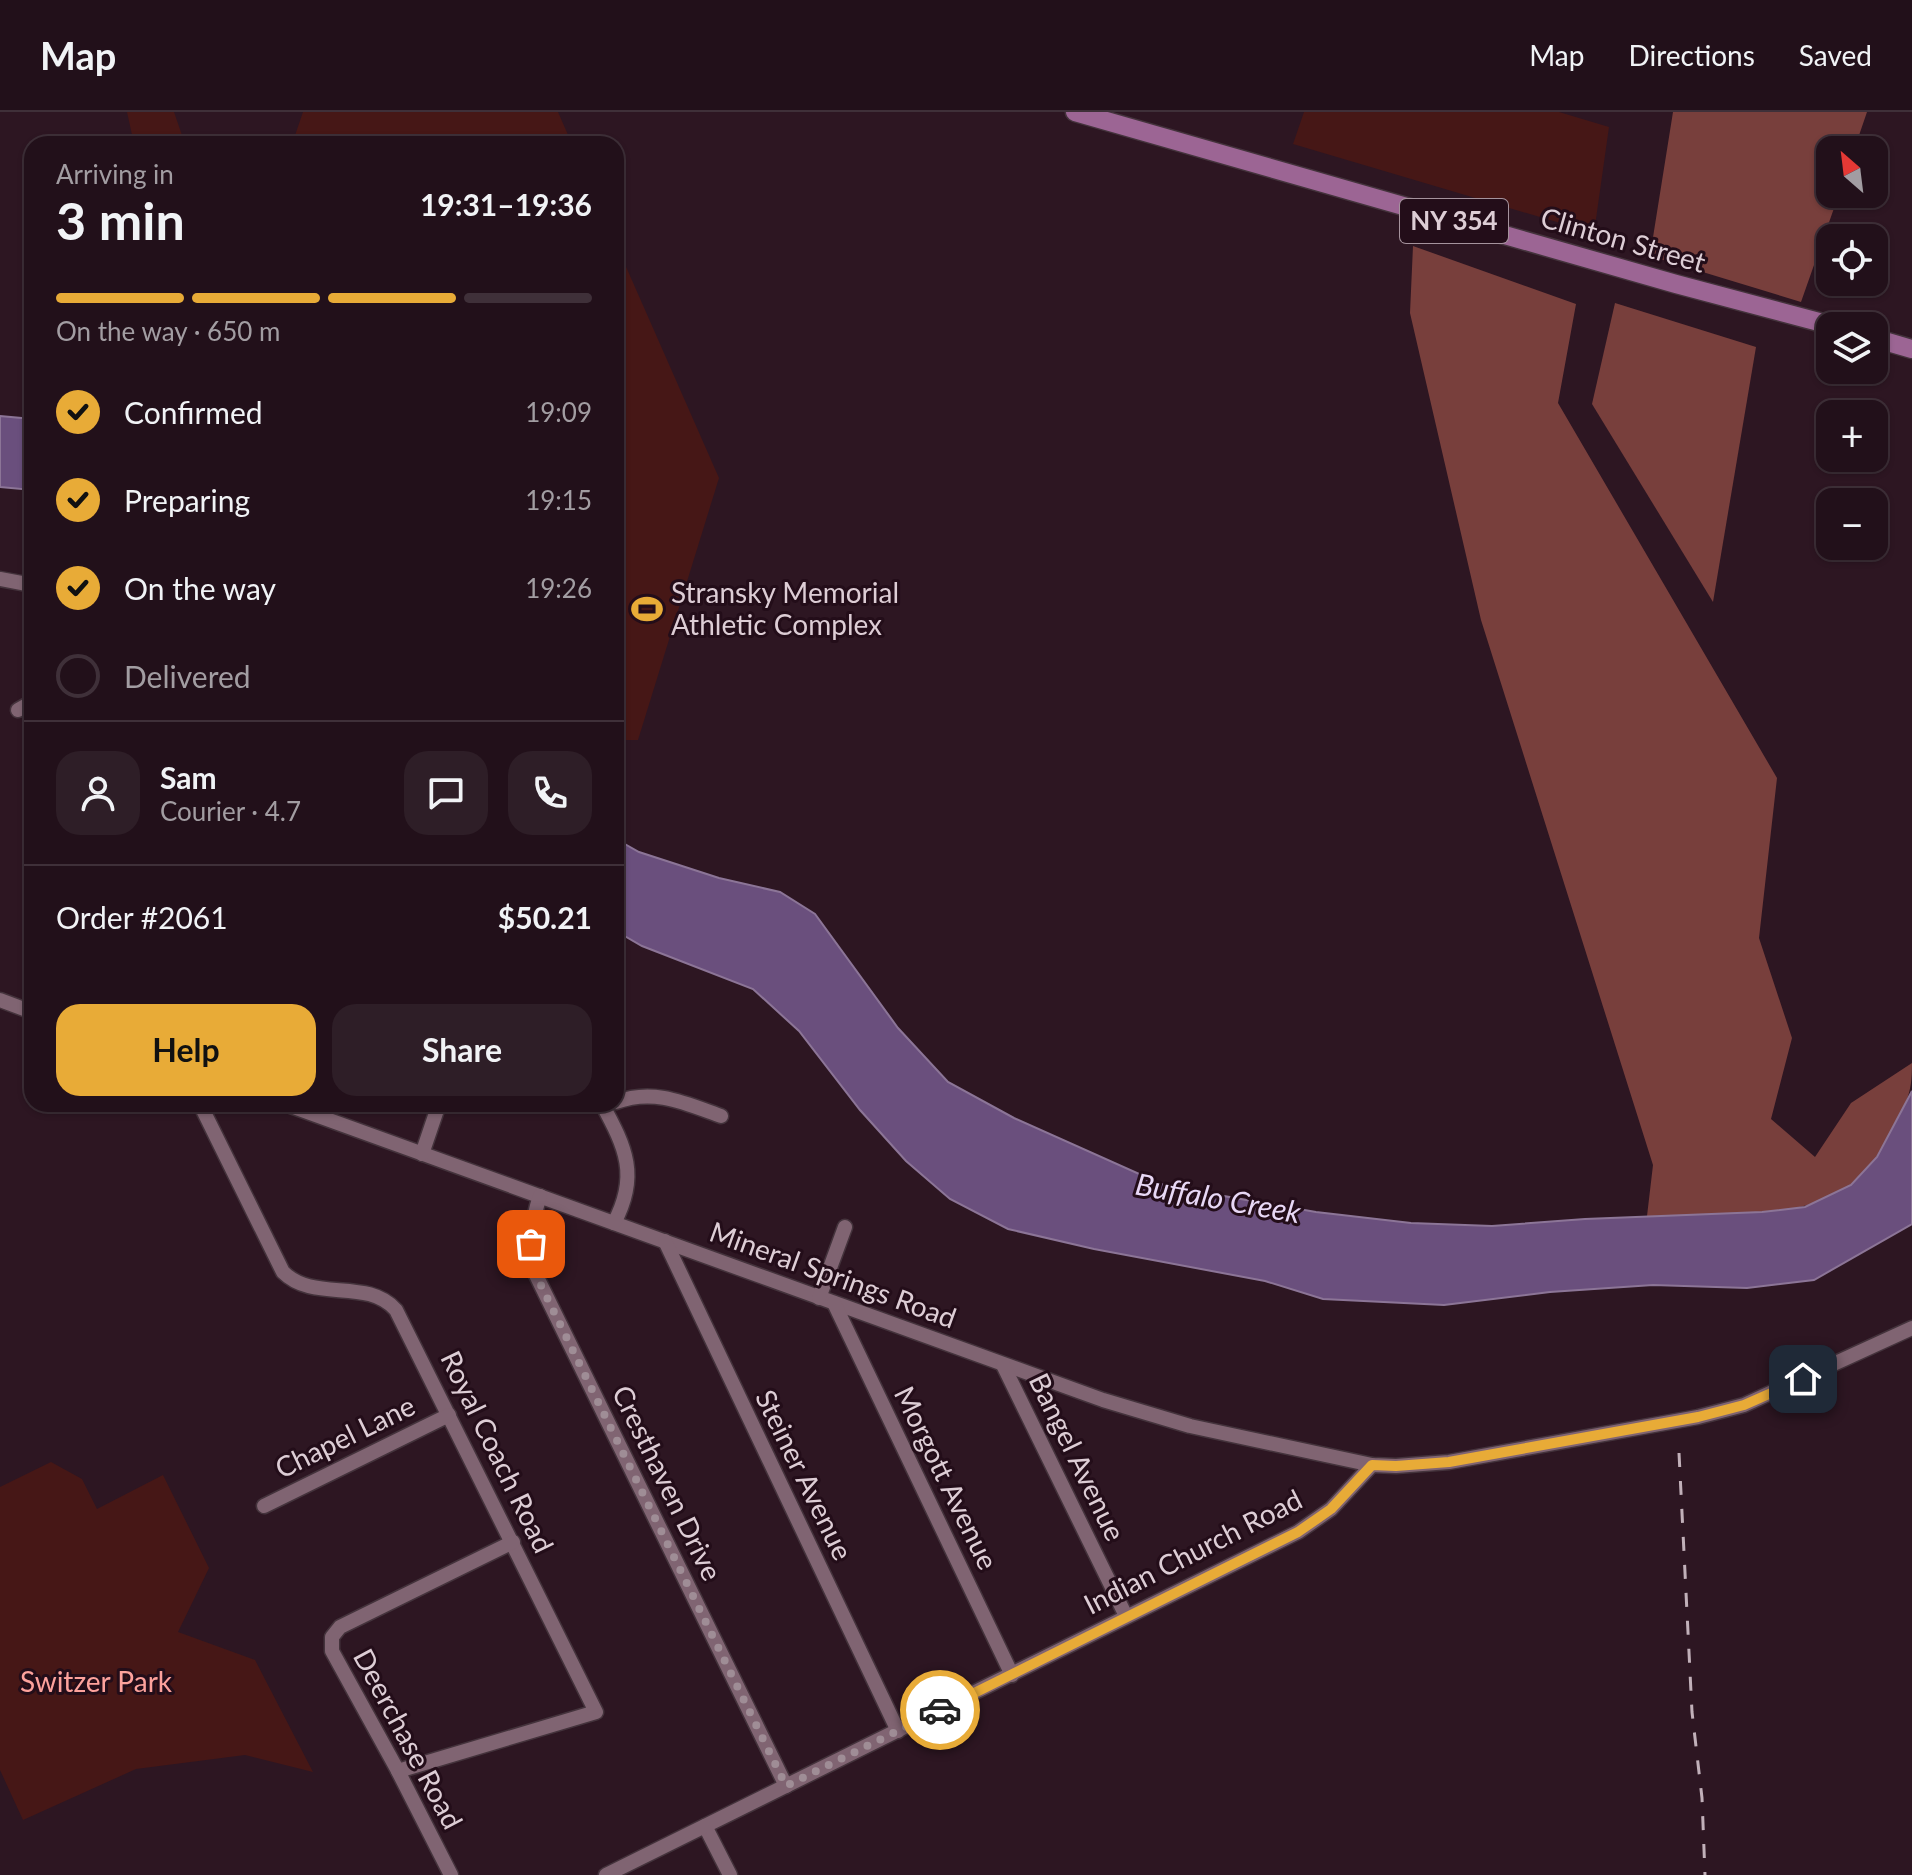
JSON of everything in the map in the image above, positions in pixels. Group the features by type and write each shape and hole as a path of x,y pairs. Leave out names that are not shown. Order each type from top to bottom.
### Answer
{"main road":[{"name":"Clinton Street","path":"1075,112 1816,321"},
{"path":"1888,342 1912,349"}],"street":[{"path":"0,579 24,584"},
{"path":"18,710 24,707"},
{"path":"0,1000 24,1009"},
{"path":"624,1099 655,1095 721,1116"},
{"name":"Royal Coach Road","path":"204,1112 283,1272 302,1285 380,1296 396,1310 596,1712 398,1771"},
{"name":"Mineral Springs Road","path":"307,1112 1149,1415 1372,1465"},
{"path":"422,1154 436,1112"},
{"path":"612,1112 629,1171 624,1202 614,1223"},
{"name":"Cresthaven Drive","path":"540,1196 531,1229 535,1273 786,1786"},
{"path":"826,1300 845,1227"},
{"name":"Steiner Avenue","path":"665,1241 898,1731"},
{"name":"Morgott Avenue","path":"826,1300 1012,1675"},
{"path":"1372,1465 1449,1462 1698,1417 1744,1405 1912,1328"},
{"name":"Bangel Avenue","path":"1003,1365 1126,1616"},
{"name":"Chapel Lane","path":"264,1506 449,1415"},
{"name":"Indian Church Road","path":"606,1875 1298,1532 1331,1509 1372,1465"},
{"name":"Deerchase Road","path":"451,1875 332,1651 332,1637 340,1627 513,1542"},
{"path":"705,1826 730,1875"}],"green space":[{"path":"127,112 174,112 182,136 132,136"},
{"path":"303,112 558,112 568,136 295,136"},
{"path":"1304,112 1559,112 1609,127 1594,233 1293,144"},
{"name":"Stransky Memorial Athletic Complex","path":"624,262 719,478 638,740 624,740"},
{"name":"Switzer Park","path":"51,1462 82,1479 97,1509 163,1475 209,1568 178,1632 255,1660 313,1772 245,1755 136,1769 23,1820 0,1770 0,1487"}],"shaded area":[{"path":"1673,112 1867,112 1859,136 1816,136 1816,208 1834,208 1828,224 1816,224 1816,259 1801,302 1650,256"},
{"path":"1413,246 1576,304 1558,403 1777,778 1759,938 1792,1038 1771,1119 1815,1157 1851,1103 1912,1063 1907,1099 1879,1154 1857,1180 1829,1197 1805,1206 1752,1214 1647,1216 1653,1165 1481,620 1410,313"},
{"path":"1615,303 1756,347 1713,602 1592,404"}],"water":[{"path":"0,416 24,418 24,489 0,487"},
{"name":"Buffalo Creek","path":"624,844 639,852 719,878 780,892 815,914 898,1028 948,1082 1014,1118 1166,1186 1316,1212 1411,1223 1492,1226 1805,1207 1851,1185 1877,1157 1912,1091 1912,1224 1814,1280 1747,1288 1653,1285 1550,1292 1444,1305 1323,1299 1265,1281 1094,1249 1008,1229 950,1199 906,1161 860,1110 799,1031 753,989 642,946 624,936"}],"railway":[{"path":"1679,1453 1692,1712 1702,1798 1705,1875"}],"way so far":[{"path":"531,1244 535,1273 786,1786 940,1710"}],"place":[{"name":"Stransky Memorial Athletic Complex","path":"647,609"}],"route":[{"path":"940,1710 1298,1532 1331,1509 1372,1465 1429,1465 1698,1417 1744,1405 1803,1379"}]}
